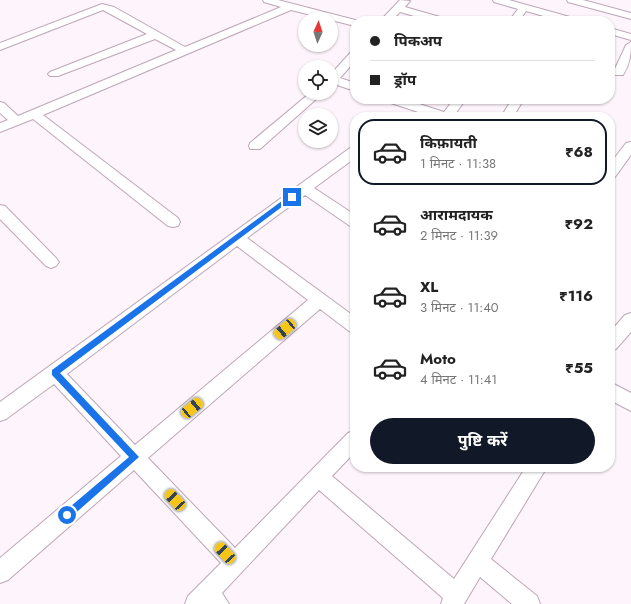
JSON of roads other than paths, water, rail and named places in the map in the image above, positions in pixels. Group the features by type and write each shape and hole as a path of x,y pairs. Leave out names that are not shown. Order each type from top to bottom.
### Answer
{"street":[{"path":"268,0 290,7 350,21"},
{"path":"390,16 406,0"},
{"path":"498,0 556,16"},
{"path":"572,0 631,16"},
{"path":"0,47 102,7 110,9 185,51"},
{"path":"0,128 290,7"},
{"path":"518,16 524,7"},
{"path":"398,8 426,16"},
{"path":"615,32 631,37"},
{"path":"54,74 157,34"},
{"path":"615,70 631,45"},
{"path":"338,73 350,60"},
{"path":"615,72 631,77"},
{"path":"338,82 350,85"},
{"path":"255,146 309,100"},
{"path":"406,104 431,112"},
{"path":"0,106 16,121"},
{"path":"408,112 415,107"},
{"path":"34,114 173,222"},
{"path":"615,167 631,146"},
{"path":"0,413 350,155"},
{"path":"304,188 350,219"},
{"path":"0,210 51,262"},
{"path":"236,238 350,322"},
{"path":"0,572 319,300"},
{"path":"615,340 628,328"},
{"path":"55,372 235,563"},
{"path":"615,393 631,403"},
{"path":"207,600 235,563 350,444"},
{"path":"318,477 454,599 534,472"},
{"path":"477,561 529,604"}]}
